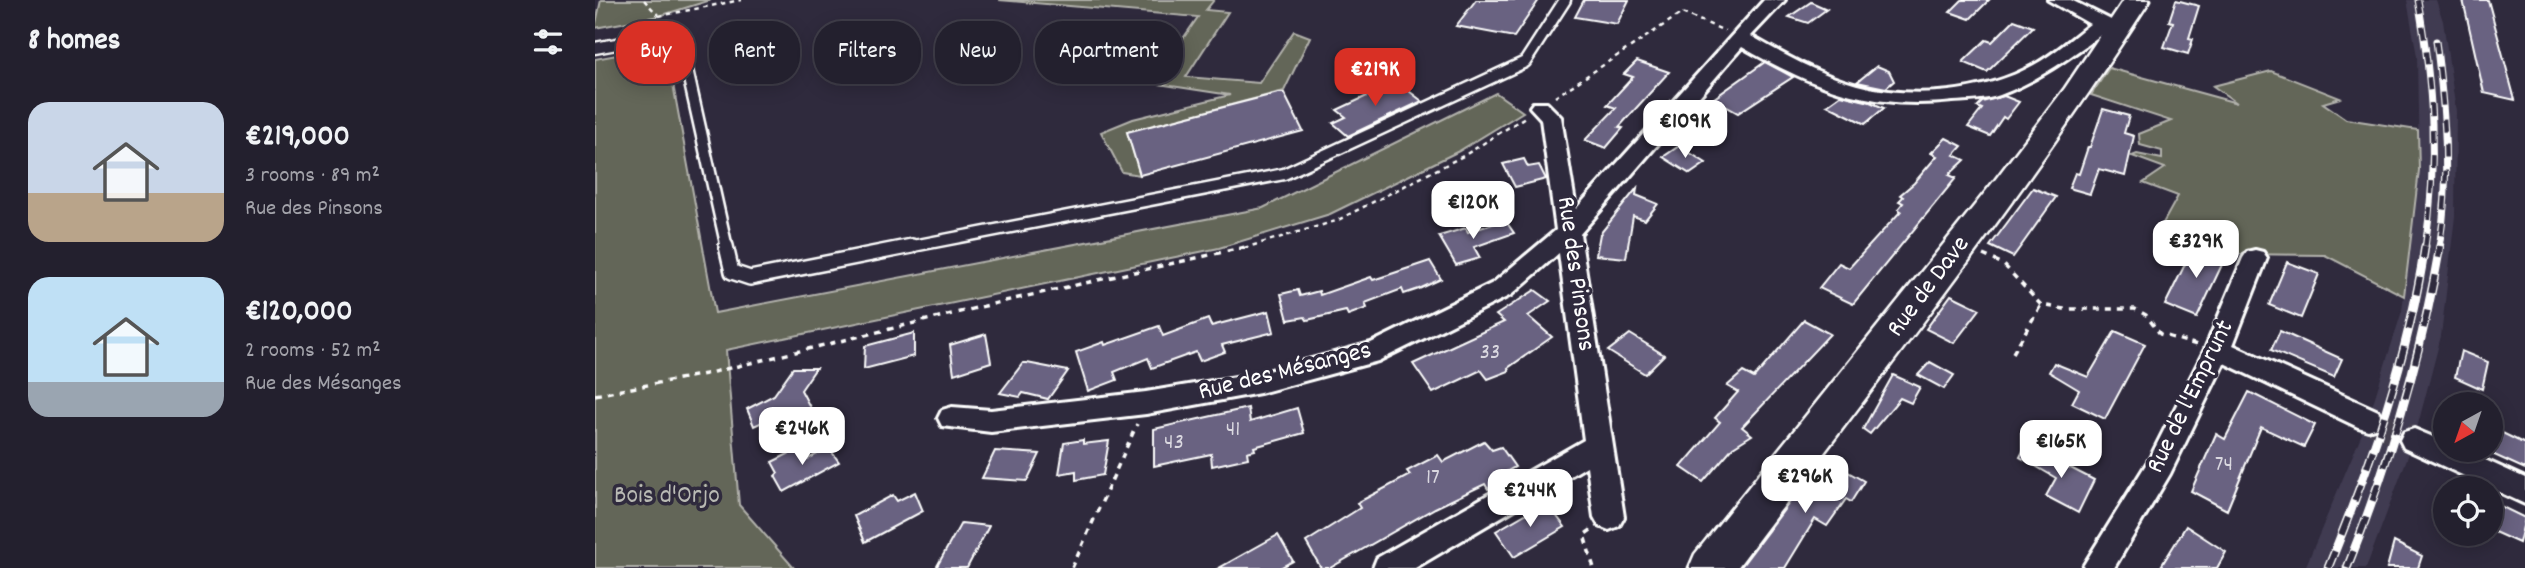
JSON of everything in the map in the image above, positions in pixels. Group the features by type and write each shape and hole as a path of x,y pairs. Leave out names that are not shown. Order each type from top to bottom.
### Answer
{"main road":[{"name":"Rue de Dave","path":"1711,568 1962,245 2075,93 2110,27 2137,0"}],"street":[{"name":"Rue des Mésanges","path":"952,418 991,421 1146,403 1260,383 1378,351 1501,289 1569,232 1766,7 1776,0"},
{"path":"2057,0 2110,27"},
{"path":"1740,37 1788,65 1854,91 1915,99 1992,91 2041,69 2110,27"},
{"name":"Rue des Pinsons","path":"1540,107 1551,117 1609,517"},
{"name":"Rue de l'Emprunt","path":"2097,568 2160,466 2218,349 2256,258"},
{"path":"2218,349 2368,419"},
{"path":"2414,440 2525,492"},
{"path":"1388,568 1599,445"}],"lane":[{"path":"690,84 732,272 750,278 1284,174 1525,62 1565,0"},
{"path":"595,48 616,44"}],"path":[{"path":"645,0 660,21"},
{"path":"659,16 741,0"},
{"path":"595,396 705,374 1005,301 1221,255 1336,221 1465,155 1682,13 1740,37"},
{"path":"1962,245 2003,264 2041,305 2064,309 2135,309 2146,315 2160,334 2181,342 2218,349"},
{"path":"2013,353 2041,305"},
{"path":"1072,568 1146,403"},
{"path":"1594,568 1584,535 1609,517"}],"shaded area":[{"path":"2407,0 2436,0 2443,21 2456,111 2455,216 2441,336 2414,440 2366,568 2305,568 2368,419 2402,311 2419,170 2417,56"}],"green space":[{"path":"601,0 711,0 659,16 616,21 616,24 595,28"},
{"path":"999,0 1214,0 1206,10 1228,12 1186,77 1259,83 1294,31 1310,37 1284,91 1127,132 1140,175 1122,172 1101,132 1133,119 1230,95 1158,84 1183,84 1183,39 1198,17"},
{"name":"Bois d'Orjo","path":"616,55 616,84 673,84 715,313 1263,208 1496,93 1523,112 1459,151 1330,214 1219,248 726,350 739,505 794,568 595,568 595,59"},
{"path":"2109,68 2237,103 2213,86 2271,71 2340,98 2323,103 2346,119 2418,130 2419,170 2404,296 2325,255 2236,254 2157,234 2178,196 2143,183 2165,168 2132,156 2137,154 2162,159 2162,151 2140,145 2139,134 2171,121 2091,95"}],"building":[{"path":"1476,0 1539,0 1514,37 1456,26"},
{"path":"1584,0 1629,0 1617,24 1575,17"},
{"path":"1962,0 1989,0 1970,19 1950,12"},
{"path":"2176,0 2199,6 2189,38 2193,39 2188,54 2164,47 2173,22 2169,21"},
{"path":"2463,0 2488,0 2515,100 2484,93"},
{"path":"1811,2 1827,9 1808,23 1789,17"},
{"path":"2014,20 2033,27 1987,72 1963,62 1986,40 1992,42"},
{"path":"1637,61 1669,72 1619,127 1623,128 1606,148 1585,140 1616,108 1607,105 1633,77 1624,74"},
{"path":"1765,62 1793,77 1738,113 1713,99"},
{"path":"1877,66 1889,71 1894,81 1886,88 1857,82"},
{"path":"1397,82 1422,101 1348,136 1333,123 1346,117 1337,110"},
{"path":"1284,93 1303,131 1140,175 1127,132"},
{"path":"1841,95 1884,108 1865,124 1827,105"},
{"path":"2004,96 2019,102 2006,119 2003,117 1990,136 1968,127 1982,109 1977,107 1982,102"},
{"path":"2103,109 2129,116 2124,133 2134,136 2125,176 2099,169 2090,194 2069,188 2075,173 2079,174"},
{"path":"1946,138 1962,146 1954,155 1965,160 1949,175 1956,178 1853,304 1819,288 1839,263 1849,268 1901,211 1898,209 1903,203 1899,201 1903,197 1900,195 1937,156 1931,153"},
{"path":"1679,146 1706,163 1690,174 1663,157"},
{"path":"1524,159 1528,167 1539,165 1546,179 1515,187 1503,164"},
{"path":"1637,188 1636,195 1658,204 1645,220 1633,216 1626,258 1596,255 1600,234"},
{"path":"2033,188 2056,197 2013,257 1990,246"},
{"path":"1505,220 1514,233 1474,247 1480,258 1456,265 1439,236 1466,228 1468,232"},
{"path":"2196,242 2227,254 2197,318 2165,305"},
{"path":"1430,261 1441,279 1419,289 1404,294 1402,289 1365,303 1367,308 1348,315 1346,311 1307,320 1305,317 1288,320 1281,294 1298,290 1300,296 1319,291 1320,295 1371,277 1373,280"},
{"path":"2287,262 2319,274 2301,318 2269,305"},
{"path":"1535,290 1550,301 1528,316 1552,337 1508,368 1509,371 1488,379 1481,370 1433,393 1413,364 1504,322 1496,315"},
{"path":"1951,295 1980,309 1954,343 1926,329"},
{"path":"1269,311 1274,332 1222,345 1225,352 1200,361 1196,352 1152,368 1148,358 1114,372 1117,380 1088,391 1076,352 1159,326 1163,336 1208,319 1211,326"},
{"path":"1804,320 1830,334 1742,427 1752,435 1733,447 1703,482 1681,467 1720,422 1715,418 1738,392 1727,386 1743,372 1754,378"},
{"path":"2115,331 2145,344 2105,419 2072,403 2079,390 2049,372 2054,363 2088,377"},
{"path":"2280,331 2342,359 2334,377 2271,350"},
{"path":"914,333 914,356 864,369 865,346"},
{"path":"986,334 991,362 954,374 950,345"},
{"path":"1630,334 1664,355 1645,374 1608,351"},
{"path":"2461,351 2488,362 2482,389 2455,377"},
{"path":"1930,362 1954,375 1944,389 1918,375"},
{"path":"1023,363 1068,371 1048,399 1023,393 1020,397 1000,393"},
{"path":"793,368 816,368 801,390 812,411 801,417 804,423 782,434 771,418 754,426 747,409 774,395"},
{"path":"1893,375 1920,387 1911,403 1900,398 1870,434 1863,429"},
{"path":"2249,392 2315,425 2304,447 2261,427 2227,510 2191,491 2216,434 2225,439"},
{"path":"1248,408 1250,422 1297,408 1304,433 1254,447 1255,450 1247,452 1248,458 1212,466 1211,454 1154,466 1154,429"},
{"path":"2503,433 2525,444 2525,469 2503,459"},
{"path":"1083,440 1083,444 1109,441 1103,475 1076,480 1076,471 1059,474 1064,443"},
{"path":"1484,441 1492,450 1501,447 1515,467 1502,474 1506,480 1488,489 1485,484 1435,508 1330,568 1321,568 1306,542 1360,508 1357,503 1410,475 1407,471 1438,455 1443,462"},
{"path":"2026,445 2094,480 2078,513 2046,496 2056,478 2020,457"},
{"path":"829,448 839,462 784,492 775,476 778,473 772,462 798,449 806,460"},
{"path":"995,451 1040,454 1027,481 982,478"},
{"path":"1823,458 1864,481 1851,502 1846,499 1827,526 1815,519 1785,568 1740,568"},
{"path":"915,492 923,511 865,542 854,516 893,495 897,501"},
{"path":"1546,502 1565,527 1514,557 1496,531"},
{"path":"2503,507 2525,518 2519,543 2503,536"},
{"path":"961,523 989,526 967,568 936,568"},
{"path":"2186,526 2226,552 2217,568 2160,568"},
{"path":"1278,535 1293,561 1280,568 1219,568"},
{"path":"2394,542 2422,556 2418,568 2387,568"}],"tunnel":[{"path":"2368,419 2414,440"}],"railway":[{"path":"2418,0 2432,124 2432,185 2425,248"},
{"path":"2436,41 2446,170 2439,248"},
{"path":"2328,568 2386,410 2409,329 2425,246"},
{"path":"2347,568 2377,489 2402,410 2423,329 2440,246"}]}
